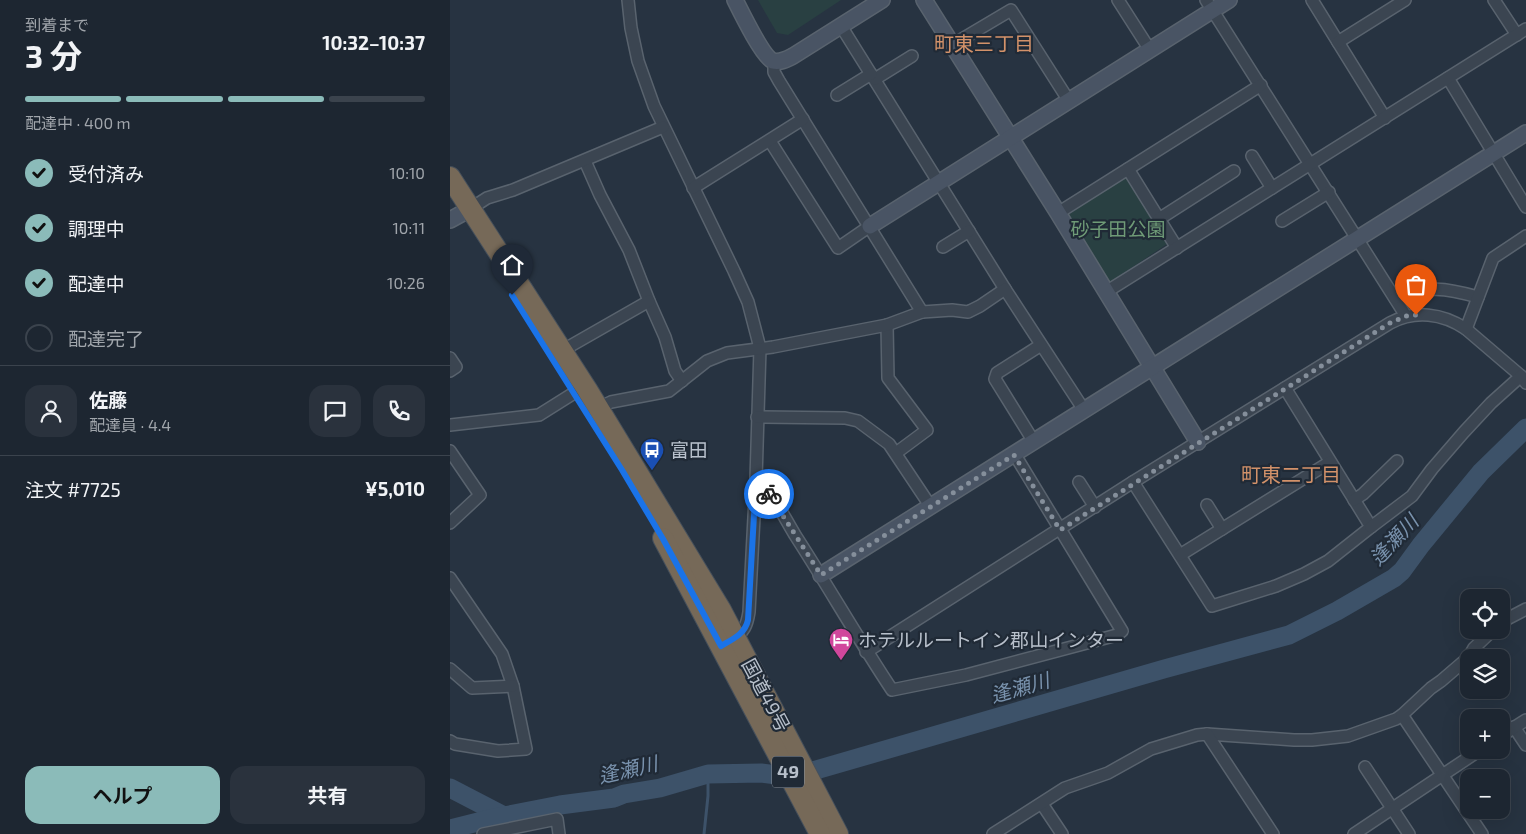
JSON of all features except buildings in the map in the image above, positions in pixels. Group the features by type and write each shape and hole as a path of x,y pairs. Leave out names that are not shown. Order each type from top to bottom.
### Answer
{"highway":[{"name":"国道49号","path":"450,177 458,210 728,642 820,814 838,834"},
{"name":"国道49号","path":"458,210 562,352 598,408 716,602 728,642"},
{"name":"国道49号","path":"820,814 820,834"}],"street":[{"path":"628,0 631,28 638,61 654,106 748,302 760,348 756,480 748,620 744,629 728,642"},
{"path":"734,0 765,55 774,61 782,61 793,56 882,0"},
{"path":"924,0 1058,213 1198,442"},
{"path":"1118,0 1150,50"},
{"path":"770,141 838,248 1150,50 1210,5 1229,0"},
{"path":"1312,0 1385,118"},
{"path":"1338,42 1405,0"},
{"path":"1106,292 1521,32 1494,0"},
{"path":"1210,5 1406,316"},
{"path":"952,45 1011,10 1069,101"},
{"path":"841,26 1005,289 1084,410"},
{"path":"837,95 912,56"},
{"path":"774,61 773,67 777,78 922,312"},
{"path":"1448,78 1526,207"},
{"path":"1058,213 1261,85"},
{"path":"693,188 803,119"},
{"path":"458,210 585,161 663,127"},
{"path":"821,575 1526,134"},
{"path":"1252,156 1272,188"},
{"path":"585,161 600,196 629,250 665,337 676,371 682,381"},
{"path":"1128,169 1177,248"},
{"path":"1159,219 1234,171"},
{"path":"1282,221 1329,192"},
{"path":"943,247 969,231"},
{"path":"1466,329 1493,258 1526,236"},
{"path":"1395,298 1413,291 1431,288 1478,297"},
{"path":"598,408 611,402 669,391 707,361 727,352 760,348 887,325 922,312 952,310 968,312 1005,289"},
{"path":"562,352 649,301"},
{"path":"866,652 1133,482 1390,323 1406,316 1442,317 1457,323 1523,379 1491,403 1432,469 1412,496 1328,561 1276,586 1212,606 1133,482"},
{"path":"887,325 888,378 927,430 896,453"},
{"path":"1034,442 995,379 997,373 1041,345"},
{"path":"450,358 456,367 450,371"},
{"path":"1285,388 1371,528"},
{"path":"450,425 539,415 574,393"},
{"path":"757,417 851,418 858,421 884,438 931,507"},
{"path":"450,451 480,495 450,523"},
{"path":"756,480 774,500 866,652 892,690 966,675 1117,635 1122,631 1014,455"},
{"path":"1180,555 1330,462"},
{"path":"1354,500 1397,462"},
{"path":"1079,482 1095,507"},
{"path":"1207,505 1222,529"},
{"path":"450,578 502,654 513,686 526,750 498,751 455,744 450,741"},
{"path":"1510,617 1526,609"},
{"path":"994,834 1065,788 1108,773 1151,749 1197,735 1312,740 1348,736 1396,719 1469,657 1474,648 1484,639"},
{"path":"450,669 472,688 513,686"},
{"path":"1402,715 1482,834"},
{"path":"1510,730 1526,720"},
{"path":"1514,728 1526,745"},
{"path":"1206,734 1273,834"},
{"path":"1354,834 1466,759"},
{"path":"1365,767 1409,834"},
{"path":"1042,804 1062,834"},
{"path":"483,834 556,819 559,834"}],"green space":[{"path":"758,0 841,0 788,35 777,33"},
{"name":"砂子田公園","path":"1126,175 1167,244 1109,283 1068,215"}],"waterway":[{"name":"逢瀬川","path":"450,829 560,805 614,798 624,794 660,788 708,774 761,773 792,777 1164,669 1289,635 1337,611 1394,578 1402,571 1481,472 1526,428"},
{"path":"704,834 708,774"},
{"path":"450,788 504,816"}],"way so far":[{"path":"769,494 821,575 1014,455 1060,530 1133,482 1390,323 1399,318 1416,315"}],"place":[{"name":"富田","path":"652,471"},
{"name":"ホテルルートイン郡山インター","path":"841,661"}],"district":[{"name":"町東三丁目","path":"984,44"},
{"name":"町東二丁目","path":"1291,475"}],"route":[{"path":"512,295 622,470 663,539 721,646 742,633 748,620 756,480 769,494"}]}
